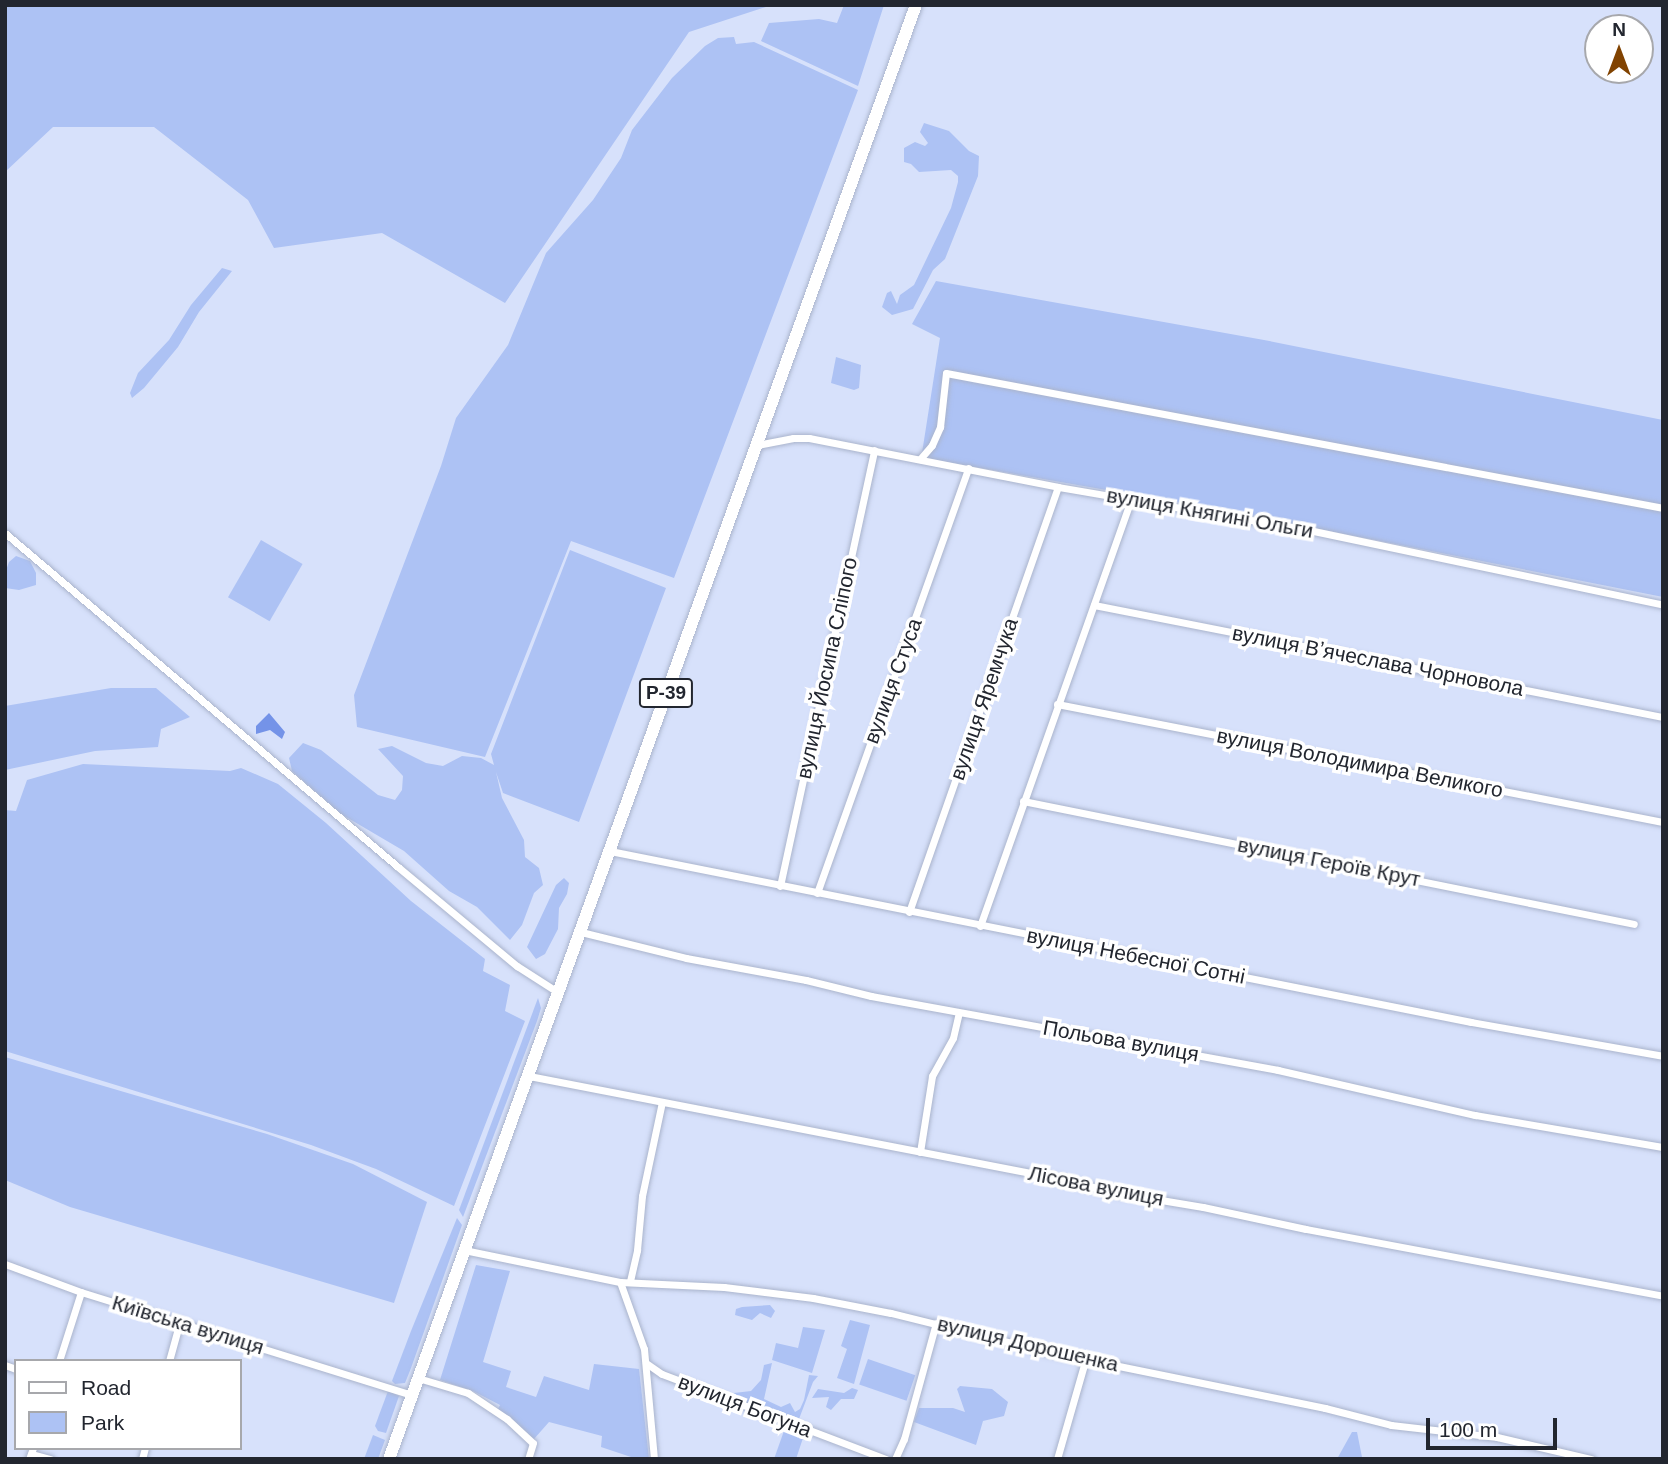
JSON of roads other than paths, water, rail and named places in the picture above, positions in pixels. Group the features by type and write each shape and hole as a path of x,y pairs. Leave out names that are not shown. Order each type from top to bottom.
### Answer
{"main road":[{"name":"Р-39","path":"389,1459 916,5"}],"street":[{"path":"920,459 932,446 940,427 946,373 1663,508"},
{"name":"вулиця Княгині Ольги","path":"757,446 793,438 809,438 1058,487 1298,528 1663,605"},
{"name":"вулиця Йосипа Сліпого","path":"780,886 874,450"},
{"name":"вулиця Стуса","path":"817,893 968,468"},
{"name":"вулиця Яремчука","path":"909,912 1058,487"},
{"path":"980,926 1131,500"},
{"path":"5,533 517,966 559,993"},
{"name":"вулиця Вʼячеслава Чорновола","path":"1094,604 1663,717"},
{"name":"вулиця Володимира Великого","path":"1057,704 1663,822"},
{"name":"вулиця Героїв Крут","path":"1023,800 1634,924"},
{"name":"вулиця Небесної Сотні","path":"610,851 980,926 1317,989 1471,1022 1663,1056"},
{"name":"Польова вулиця","path":"581,932 686,958 959,1013 1278,1070 1450,1110 1663,1147"},
{"path":"920,1152 932,1076 953,1038 959,1013"},
{"name":"Лісова вулиця","path":"529,1076 1119,1193 1663,1296"},
{"path":"630,1281 637,1250 642,1196 662,1102"},
{"name":"вулиця Дорошенка","path":"463,1250 620,1282 779,1292 1325,1408 1391,1425 1497,1437 1591,1459"},
{"name":"Київська вулиця","path":"5,1264 81,1292 412,1395"},
{"path":"620,1282 646,1363 654,1459"},
{"path":"60,1359 81,1292"},
{"path":"170,1359 180,1321"},
{"path":"895,1459 904,1439 936,1324"},
{"path":"1057,1459 1086,1358"},
{"name":"вулиця Богуна","path":"646,1363 662,1374 886,1459"},
{"path":"418,1380 468,1393 507,1419 533,1443 528,1459"},
{"path":"31,1454 50,1459"}],"water":[{"path":"269,713 285,732 282,739 270,730 256,734 256,726"}]}
